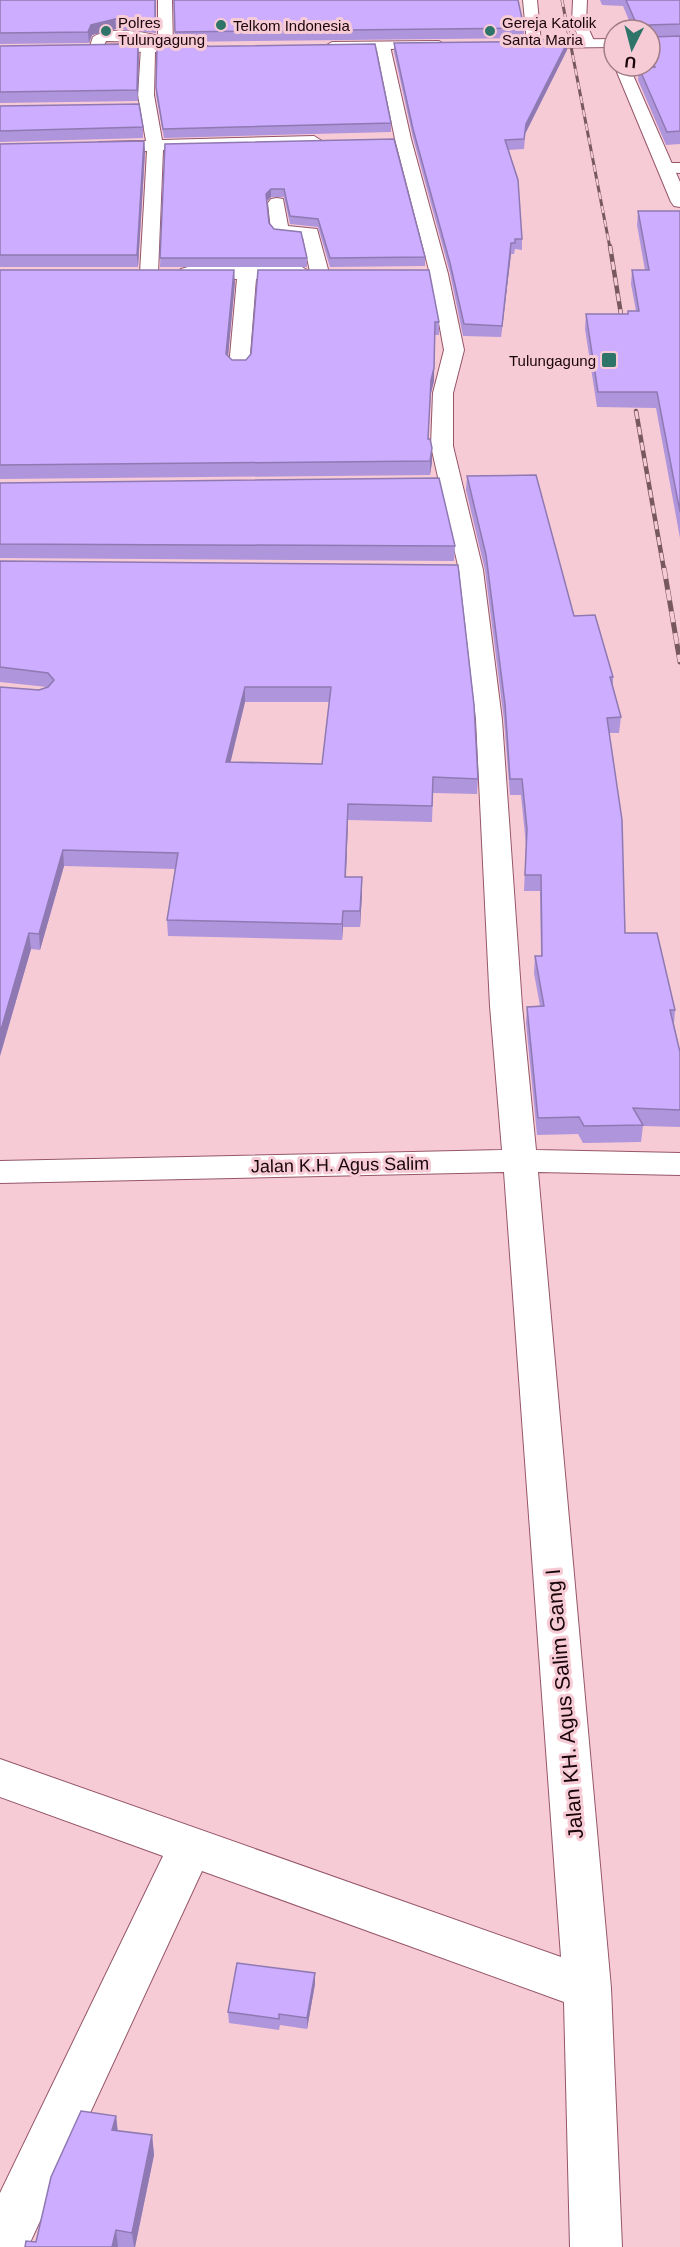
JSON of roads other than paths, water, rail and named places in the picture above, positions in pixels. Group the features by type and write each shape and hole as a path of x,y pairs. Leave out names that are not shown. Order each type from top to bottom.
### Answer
{"street":[{"path":"148,273 155,146 143,109 165,0"},
{"path":"530,0 534,43"},
{"path":"580,0 579,23 588,43"},
{"path":"511,44 602,43"},
{"path":"314,46 453,45"},
{"name":"Jalan KH. Agus Salim Gang I","path":"383,46 392,139 427,274 454,350 443,393 442,446 437,483 460,570 489,720 506,1006 587,1988 596,2247"},
{"path":"90,49 212,47"},
{"path":"627,78 674,168 680,202"},
{"path":"88,148 327,141"},
{"path":"277,203 280,231 311,233 320,273"},
{"path":"126,273 344,273"},
{"path":"239,367 247,273"},
{"name":"Jalan K.H. Agus Salim","path":"0,1172 520,1161 680,1164"},
{"path":"0,1778 587,1988"},
{"path":"1,2247 191,1846"}],"railway":[{"path":"562,0 610,248"},
{"path":"610,246 623,327"},
{"path":"636,411 664,570"},
{"path":"664,568 680,662"}],"place":[{"name":"Telkom Indonesia","path":"221,25"},
{"name":"Polres Tulungagung","path":"106,31"},
{"name":"Gereja Katolik Santa Maria","path":"490,31"},
{"name":"Tulungagung","path":"609,360"}]}
